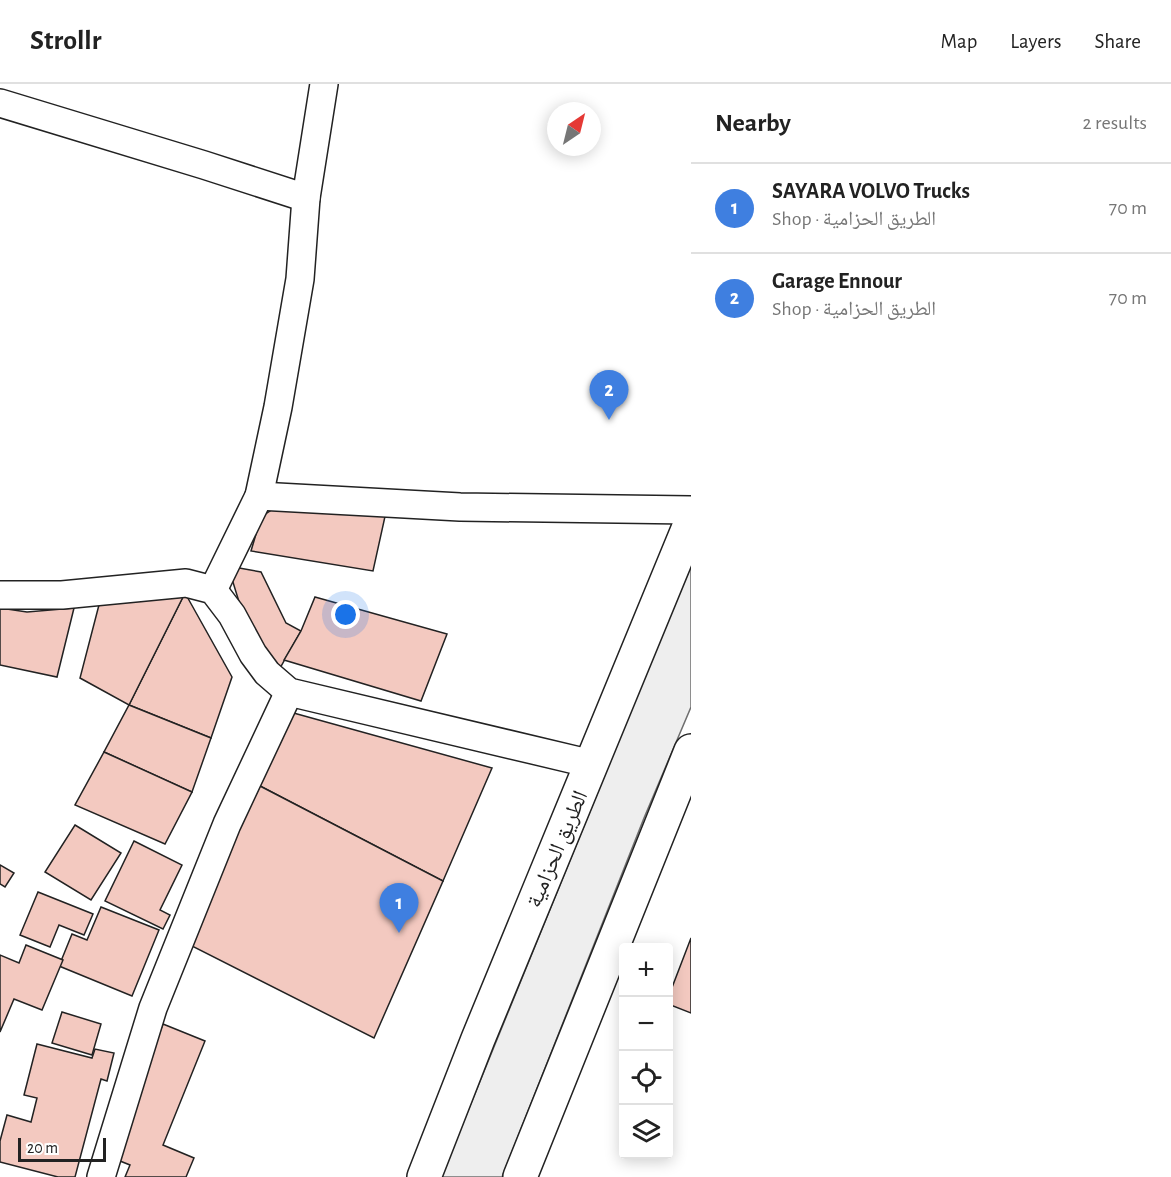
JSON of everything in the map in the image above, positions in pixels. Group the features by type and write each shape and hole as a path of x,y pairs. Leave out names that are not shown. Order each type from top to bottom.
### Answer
{"highway":[{"name":"الطريق الحزامية","path":"424,1177 478,1039 691,522"},
{"path":"520,1177 691,751"}],"street":[{"path":"213,590 259,496 278,407 300,279 306,198 324,84"},
{"path":"0,103 306,198"},
{"path":"259,496 460,507 691,510"},
{"path":"0,595 62,595 186,583 213,590 232,615 253,654 267,673 289,692 592,764"},
{"path":"101,1177 153,1008 227,824 289,692"}],"shaded area":[{"path":"691,563 691,707 644,818 502,1177 441,1177 629,717"}],"building":[{"path":"285,501 386,512 373,571 251,551 261,517"},
{"path":"228,566 261,572 286,623 301,631 280,668 252,644"},
{"path":"185,593 232,677 211,738 129,705"},
{"path":"185,593 129,705 80,678 100,601"},
{"path":"315,597 447,634 421,701 284,660 301,631"},
{"path":"0,608 27,612 74,608 57,677 0,665"},
{"path":"129,705 211,738 192,792 104,752"},
{"path":"290,712 492,768 443,881 260,786"},
{"path":"104,752 192,792 165,844 75,805"},
{"path":"260,786 443,881 374,1038 184,942"},
{"path":"75,825 121,853 91,900 45,872"},
{"path":"134,841 182,865 160,910 170,915 163,929 105,901"},
{"path":"0,865 14,873 5,887 0,884"},
{"path":"38,892 93,914 84,935 59,925 50,947 20,935"},
{"path":"101,907 159,930 132,996 59,966 72,934 87,940"},
{"path":"691,938 691,1013 673,1006 673,985"},
{"path":"26,945 63,960 42,1010 14,999 0,1032 0,955 19,963"},
{"path":"62,1012 101,1024 92,1055 52,1043"},
{"path":"163,1024 205,1041 163,1145 194,1158 186,1177 125,1177 130,1165 110,1157"},
{"path":"37,1044 92,1058 95,1049 114,1053 107,1081 101,1079 75,1177 58,1177 0,1162 0,1141 7,1115 31,1122 37,1098 24,1095"}],"place":[{"name":"Garage Ennour","path":"609,420"},
{"name":"SAYARA VOLVO Trucks","path":"399,933"}]}
